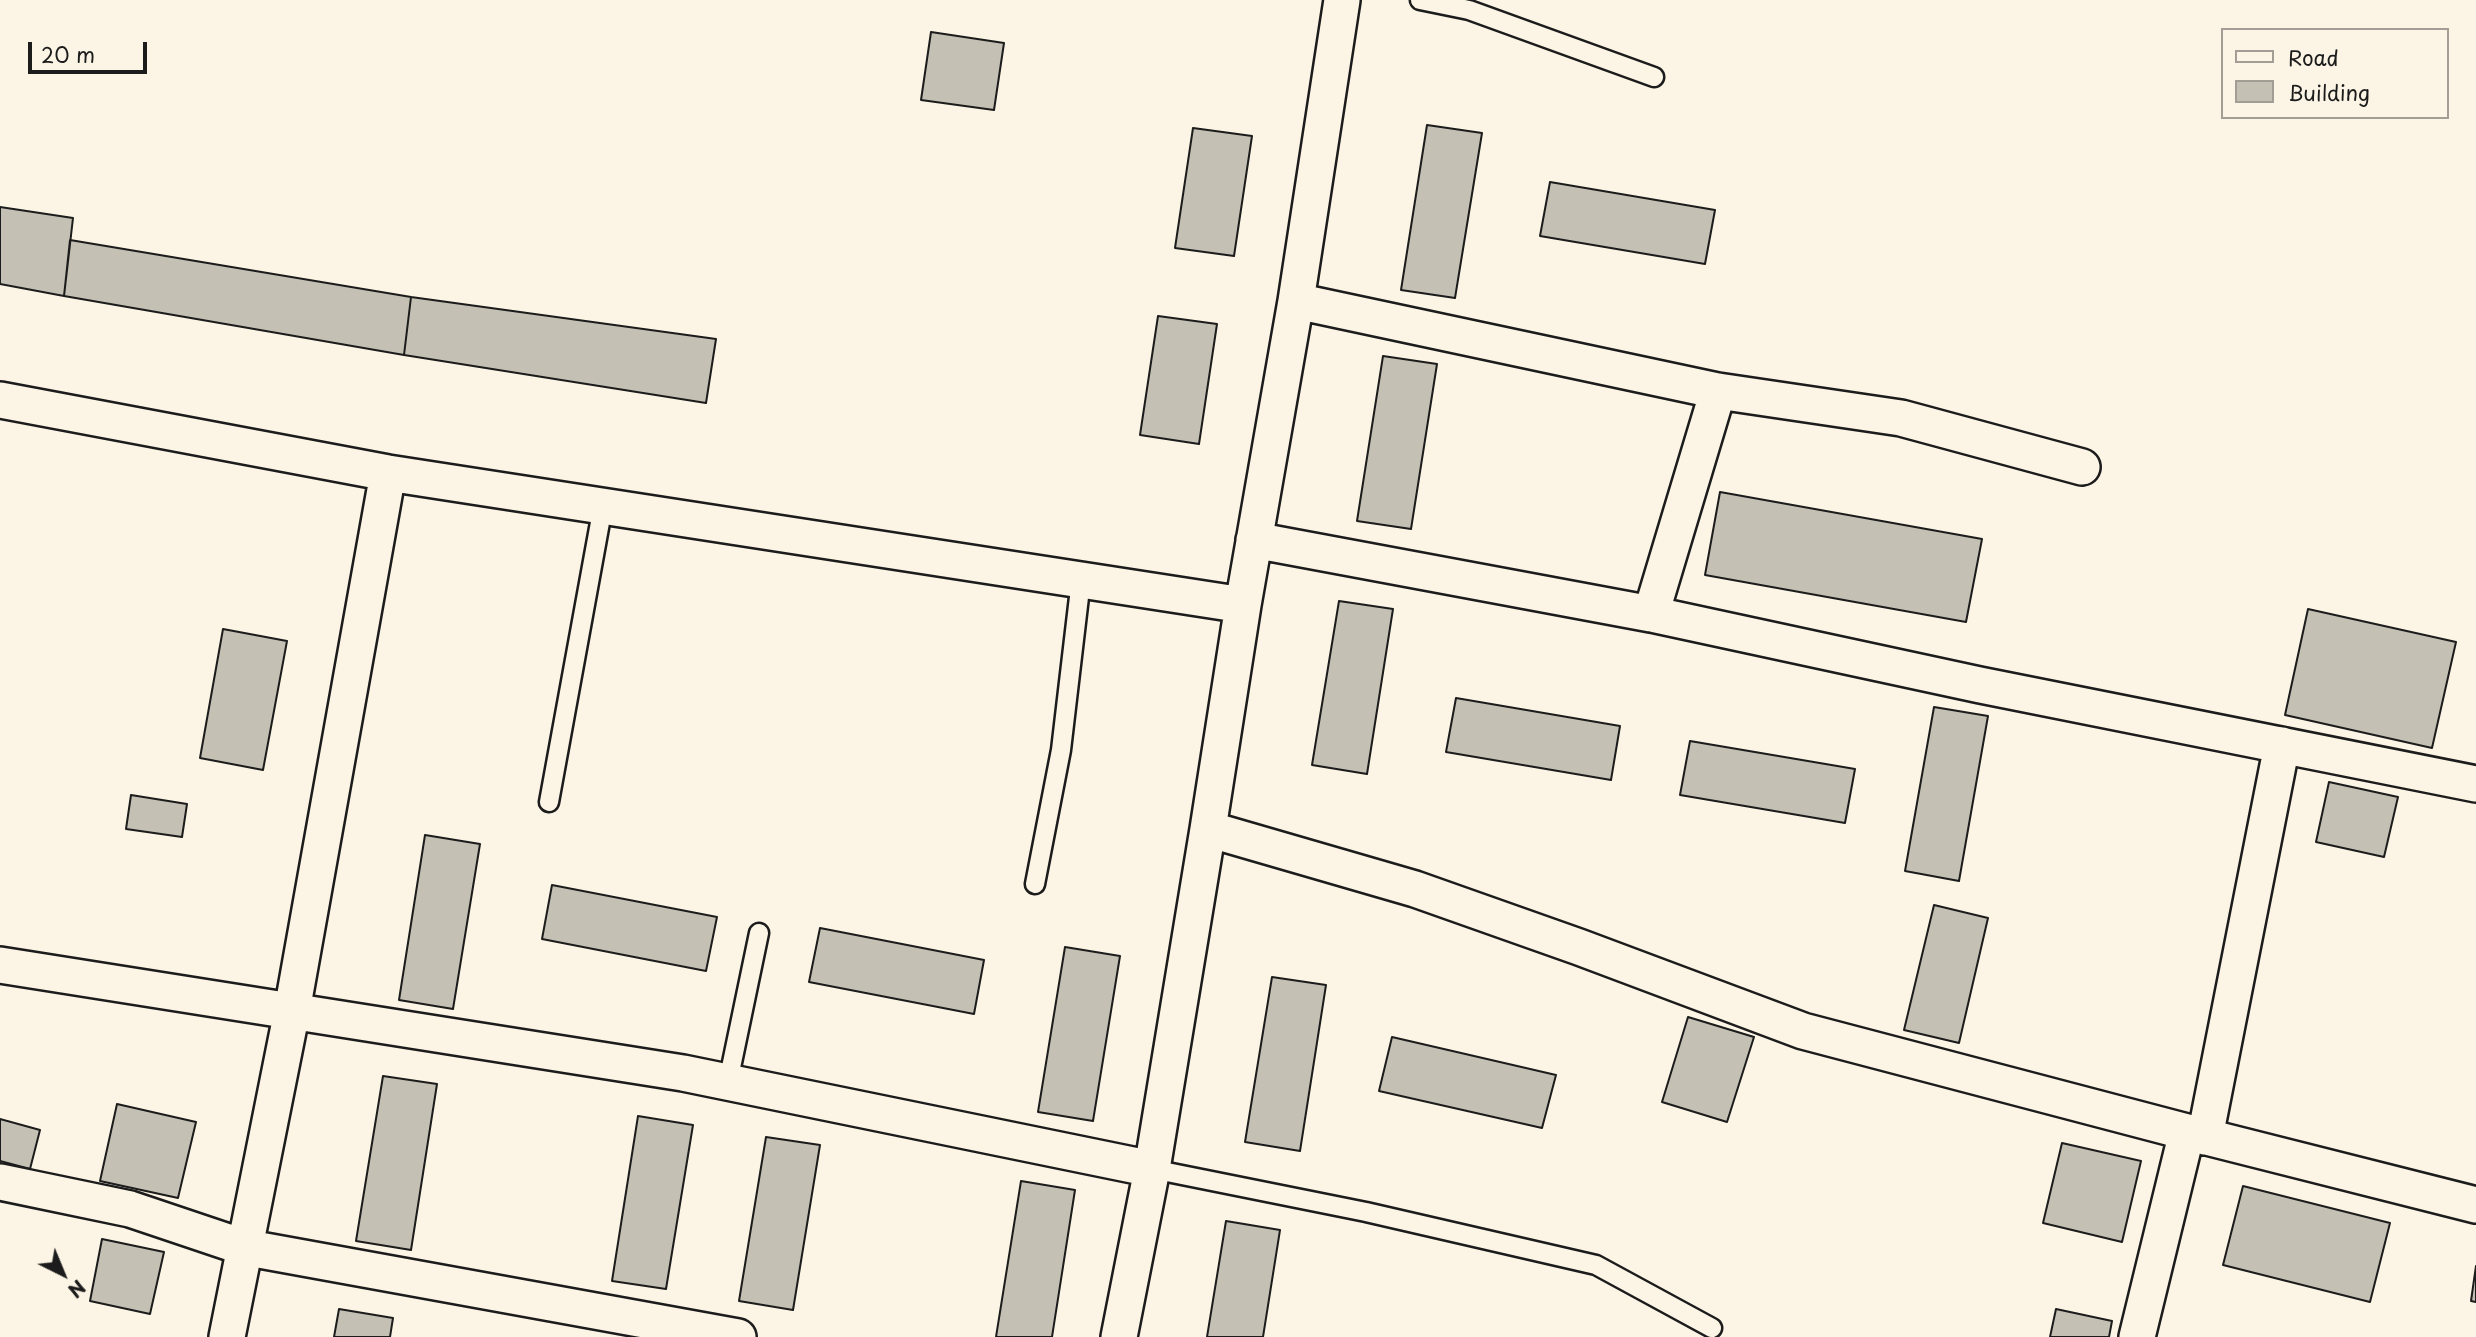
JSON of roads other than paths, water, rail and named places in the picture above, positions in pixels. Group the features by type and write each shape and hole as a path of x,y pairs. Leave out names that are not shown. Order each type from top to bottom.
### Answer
{"street":[{"path":"1119,1337 1152,1169 1243,605 1296,300 1342,0"},
{"path":"1296,300 1718,391 1901,418 2082,467"},
{"path":"1651,614 1718,391"},
{"path":"0,400 388,473 1243,605"},
{"path":"227,1337 292,1011 388,473"},
{"path":"1254,540 1651,614 1980,685 2476,784"},
{"path":"2137,1337 2196,1135 2282,745"},
{"path":"1208,829 1415,889 1580,947 1802,1031 2196,1135 2476,1205"},
{"path":"0,965 729,1082 1152,1169"},
{"path":"0,1182 130,1209 243,1247 738,1337"}],"lane":[{"path":"1420,0 1469,10 1654,77"},
{"path":"549,802 603,506"},
{"path":"1035,884 1060,750 1081,580"},
{"path":"729,1082 759,933"},
{"path":"1152,1169 1366,1212 1597,1265 1712,1328"}]}
